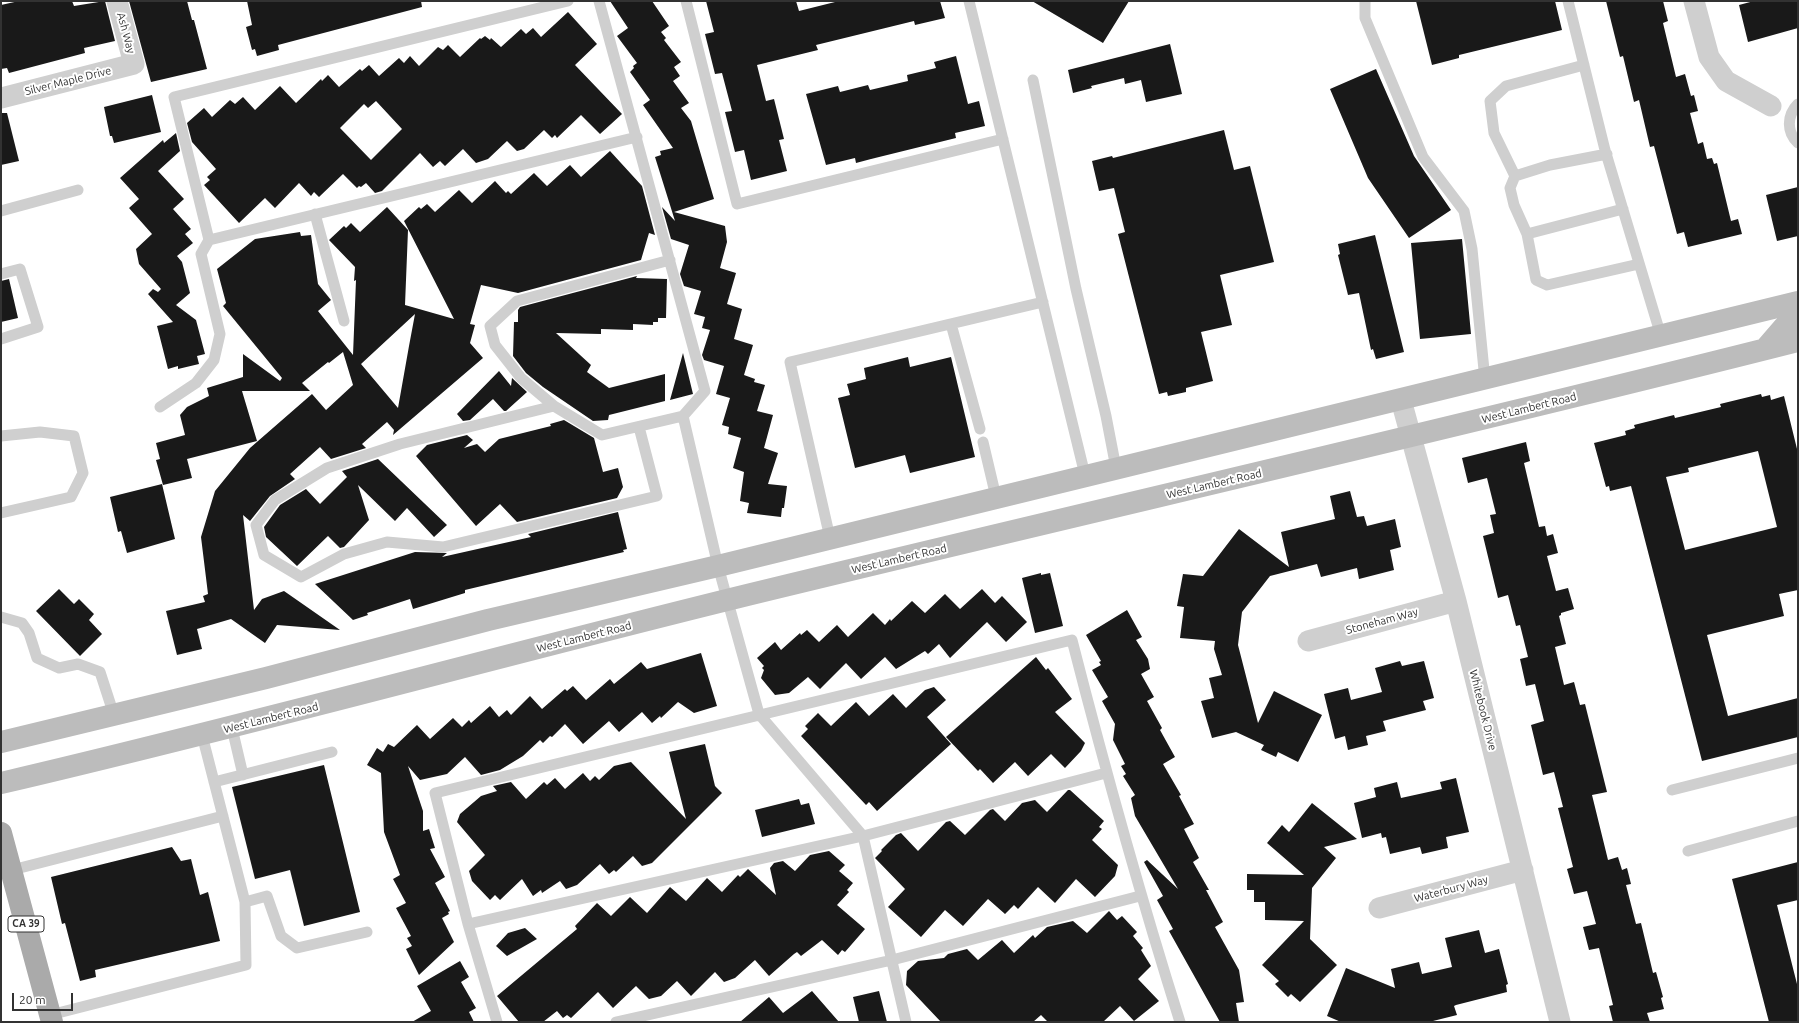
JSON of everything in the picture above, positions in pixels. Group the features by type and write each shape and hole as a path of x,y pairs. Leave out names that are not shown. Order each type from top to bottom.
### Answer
{"main road":[{"path":"1,742 280,674 488,620 718,566 1085,475 1485,380 1798,302"},
{"path":"1765,349 1784,327 1798,323"},
{"name":"West Lambert Road","path":"1,783 232,728 728,600 1410,437 1798,341"},
{"name":"CA 39","path":"1,833 51,1019"}],"street":[{"name":"Ash Way","path":"117,1 134,64"},
{"path":"1694,1 1709,57 1717,69 1726,80 1771,106"},
{"name":"Silver Maple Drive","path":"1,98 134,64"},
{"name":"Whitebook Drive","path":"1401,400 1456,602 1560,1022"},
{"name":"Stoneham Way","path":"1308,641 1456,602"},
{"name":"Waterbury Way","path":"1379,908 1523,870"}],"lane":[{"path":"160,407 196,382 214,360 220,334 201,254 209,240 174,97 568,1"},
{"path":"599,1 638,137 705,391 683,416 602,435 554,406 521,378 495,345 490,326 517,301 670,260"},
{"path":"686,1 737,204 1003,139"},
{"path":"969,1 1085,475"},
{"path":"1365,1 1366,18 1423,157 1464,211 1472,249 1485,380"},
{"path":"1568,1 1607,154 1661,336"},
{"path":"1584,65 1506,86 1490,101 1494,133 1515,176 1510,188 1514,205 1527,234 1536,280 1547,285 1639,264"},
{"path":"1033,80 1076,289 1116,468"},
{"path":"1798,104 1790,115 1790,132 1798,142"},
{"path":"1771,106 1790,115"},
{"path":"209,240 638,137"},
{"path":"1515,176 1550,166 1607,154"},
{"path":"1,211 78,190"},
{"path":"1527,234 1623,209"},
{"path":"315,214 344,321"},
{"path":"1,274 20,269 38,326 1,338"},
{"path":"830,538 790,362 1043,302"},
{"path":"952,324 980,429"},
{"path":"554,406 400,444 327,468 275,500 256,525 264,555 301,576 344,554 387,542 443,547 657,496 639,427"},
{"path":"683,416 718,566 758,714 863,836 906,1022"},
{"path":"1,436 40,432 74,436 83,473 71,497 1,513"},
{"path":"983,442 996,497"},
{"path":"1,617 22,623 29,633 37,658 59,668 78,664 100,672 114,715"},
{"path":"497,1022 468,924 435,793 758,714 1072,640 1106,773 1140,896 1180,1022"},
{"path":"232,728 244,774"},
{"path":"51,1019 246,965 245,902 202,735"},
{"path":"214,782 332,752"},
{"path":"1672,790 1798,758"},
{"path":"468,924 863,836 1106,773"},
{"path":"12,870 222,816"},
{"path":"1688,850 1798,821"},
{"path":"245,902 267,896 281,936 298,948 367,932"},
{"path":"616,1022 892,960 1140,896"}],"building":[{"path":"19,1 72,1 74,6 105,1 115,41 84,48 85,53 9,73 7,68 1,69 1,5"},
{"path":"129,1 187,1 192,20 194,20 207,69 151,82"},
{"path":"247,1 421,1 422,7 278,45 279,50 257,56 255,49 252,50 246,27 252,25"},
{"path":"610,1 652,1 669,26 661,32 666,38 664,40 681,62 674,67 680,76 673,81 689,103 681,108 691,121 714,199 674,212 725,226 727,242 720,268 736,273 727,304 742,309 734,339 753,345 744,375 755,379 754,382 765,385 757,411 773,415 764,448 778,453 768,484 787,486 784,508 782,508 781,517 747,513 749,503 740,501 744,472 733,468 741,438 728,434 729,427 722,425 730,398 716,394 724,366 704,360 702,355 710,330 702,328 705,317 694,314 701,291 684,286 680,274 689,245 671,239 662,207 675,221 655,157 661,155 660,151 673,148 643,105 650,100 630,72 634,68 633,66 637,63 617,36 628,28"},
{"path":"706,1 796,1 799,11 839,1 940,1 945,18 915,25 914,21 816,45 818,50 757,65 766,101 774,99 784,139 779,140 787,171 751,180 744,150 735,152 725,112 732,111 722,73 715,74 705,34 714,32"},
{"path":"1032,1 1129,1 1103,43"},
{"path":"1416,1 1555,1 1562,30 1459,55 1459,58 1432,65"},
{"path":"1606,1 1663,1 1668,21 1663,23 1676,77 1685,74 1691,96 1694,95 1698,111 1690,113 1698,144 1703,142 1707,159 1712,158 1714,164 1717,163 1731,221 1738,219 1742,234 1688,247 1684,232 1677,234 1654,146 1650,147 1639,100 1634,102 1623,56 1620,57"},
{"path":"1754,1 1798,1 1798,28 1748,42 1739,5"},
{"path":"568,12 597,44 575,65 622,114 600,134 581,115 557,138 555,135 552,138 544,130 524,149 517,151 507,141 488,159 476,163 463,149 445,166 440,161 433,167 420,153 382,191 375,193 366,183 357,188 343,174 319,197 314,192 311,196 299,183 275,208 265,198 239,223 204,185 210,180 207,177 216,169 192,142 187,123 204,108 212,117 230,100 235,104 243,97 255,110 280,86 296,103 321,79 322,81 328,75 339,87 360,69 362,71 369,65 379,76 399,58 404,63 410,56 419,66 438,47 443,50 448,45 460,57 480,38 481,39 485,36 490,40 491,38 501,47 521,29 526,34 533,28 541,37","holes":["376,101 402,129 371,160 340,128 364,104 368,108"]},
{"path":"1170,44 1182,94 1146,102 1141,80 1125,84 1124,78 1091,86 1092,88 1073,93 1068,70"},
{"path":"956,56 968,104 979,101 985,126 955,133 956,138 856,163 855,158 826,165 806,94 838,86 840,92 868,85 870,90 908,81 907,75 936,68 934,62"},
{"path":"1376,69 1414,156 1451,210 1409,238 1368,178 1330,89"},
{"path":"152,95 161,132 114,143 112,136 110,136 104,107"},
{"path":"1,113 7,113 19,161 1,165"},
{"path":"1224,130 1234,170 1250,166 1274,262 1220,275 1232,325 1201,332 1213,381 1186,388 1186,392 1168,396 1167,392 1159,394 1118,234 1125,232 1114,188 1099,191 1092,161 1112,156 1113,158"},
{"path":"176,133 180,151 158,171 184,199 173,209 191,229 185,234 193,243 177,256 182,262 190,293 176,305 196,320 205,354 197,356 199,364 178,369 178,366 168,369 157,326 173,322 148,294 153,289 158,292 161,289 139,264 136,249 152,234 129,208 139,199 120,178 163,140 164,143"},
{"path":"610,151 642,186 655,235 649,233 641,260 518,293 481,285 470,324 475,325 470,343 483,358 393,435 394,430 387,422 362,444 366,448 331,459 320,447 290,474 295,479 270,496 250,521 243,515 254,610 262,599 284,591 340,630 277,625 265,643 231,619 197,629 202,649 177,655 166,611 205,602 203,596 208,594 201,537 215,491 250,448 312,394 326,410 353,385 343,352 302,383 310,391 242,391 257,441 187,459 192,478 163,485 156,460 160,459 156,443 185,435 180,415 187,407 209,396 207,388 243,377 243,354 280,381 282,378 223,306 226,303 217,269 255,239 300,232 301,236 311,235 318,284 331,300 318,311 353,355 356,280 354,281 355,267 329,240 344,226 346,228 351,223 360,232 387,207 408,230 405,305 454,319 404,221 419,207 421,209 427,204 435,212 459,190 472,203 495,181 506,193 508,191 511,194 534,173 547,186 570,165 581,177","holes":["415,314 398,408 361,364"]},
{"path":"1798,187 1798,236 1777,241 1766,195"},
{"path":"1375,235 1404,352 1376,359 1373,349 1371,350 1359,293 1348,295 1338,255 1340,254 1338,244"},
{"path":"1462,239 1471,334 1420,339 1411,243"},
{"path":"637,276 636,278 667,279 666,318 658,318 658,322 653,322 653,325 633,324 633,330 601,329 601,334 556,333 591,365 587,372 609,388 665,374 665,401 609,415 608,420 593,421 543,387 526,373 513,356 514,322 518,322 518,310 520,307"},
{"path":"9,279 18,318 1,322 1,281"},
{"path":"683,353 693,394 670,400"},
{"path":"908,357 910,367 951,357 975,457 910,473 905,455 855,468 838,398 850,395 847,384 866,379 864,368"},
{"path":"499,371 511,386 512,378 527,392 506,411 504,411 493,399 470,420 463,421 457,414"},
{"path":"1761,394 1762,397 1770,395 1771,400 1784,396 1798,453 1798,590 1779,594 1784,616 1707,635 1728,716 1798,698 1798,737 1702,761 1631,486 1610,491 1609,486 1606,487 1594,443 1626,435 1625,431 1635,428 1634,425 1674,415 1675,418 1721,407 1720,404","holes":["1758,451 1777,527 1685,550 1666,477 1689,472 1688,468"]},
{"path":"564,420 594,438 603,472 618,468 623,487 617,498 517,522 500,504 476,526 416,456 427,445 467,435 473,440 464,448 477,444 485,452 499,439 551,426 550,424"},
{"path":"1526,442 1530,461 1524,463 1539,527 1545,526 1547,536 1553,534 1558,553 1547,556 1556,591 1568,588 1574,609 1561,613 1559,616 1566,644 1555,647 1564,685 1574,682 1580,705 1585,704 1607,792 1592,795 1608,860 1618,857 1622,870 1627,868 1631,884 1626,885 1636,924 1641,923 1653,973 1656,972 1663,997 1661,998 1664,1009 1647,1013 1650,1022 1613,1022 1609,1006 1613,1005 1599,948 1589,950 1583,927 1596,924 1587,891 1574,894 1567,869 1573,867 1558,808 1563,807 1554,772 1543,775 1531,725 1544,721 1535,684 1526,686 1520,659 1528,657 1520,625 1516,626 1508,595 1498,598 1483,536 1494,533 1490,515 1496,514 1487,478 1468,483 1462,458"},
{"path":"378,459 447,525 434,537 407,508 395,521 358,485 369,520 344,547 340,548 328,536 297,566 266,537 264,527 280,505 306,489 320,504 347,477 342,471"},
{"path":"162,484 175,539 127,553 121,531 118,532 110,497"},
{"path":"1350,491 1357,517 1364,516 1367,526 1395,519 1401,547 1390,550 1394,570 1359,579 1357,568 1321,577 1317,564 1270,576 1242,612 1238,645 1258,723 1274,691 1322,715 1298,762 1278,752 1276,757 1261,750 1264,745 1236,732 1212,738 1201,701 1214,698 1209,678 1222,675 1214,649 1215,641 1180,638 1184,607 1177,606 1183,574 1203,576 1239,529 1289,567 1281,532 1335,519 1330,496"},
{"path":"618,512 627,549 623,550 624,552 465,590 465,593 413,609 410,599 367,613 368,615 353,620 315,584 415,552 447,553 442,557 531,537 528,534"},
{"path":"1041,573 1041,575 1050,573 1063,626 1035,633 1022,578"},
{"path":"59,589 74,604 79,599 94,614 89,620 102,634 80,656 36,611"},
{"path":"982,589 995,603 1002,596 1027,622 1006,642 987,622 950,658 939,644 928,654 925,651 896,669 885,657 861,679 846,663 820,689 808,677 789,693 775,695 761,678 764,670 762,668 764,666 757,658 775,642 781,650 800,633 801,635 807,630 819,642 837,625 848,637 873,613 885,625 912,601 925,613 945,594 960,609"},
{"path":"1127,610 1142,637 1136,640 1148,659 1150,669 1141,674 1154,697 1147,701 1162,728 1160,730 1175,757 1163,764 1181,795 1179,796 1194,824 1184,829 1199,858 1193,862 1209,890 1206,890 1223,922 1215,927 1239,970 1244,1002 1236,1003 1239,1022 1220,1022 1169,931 1173,929 1157,900 1163,896 1144,862 1147,860 1178,889 1135,816 1131,798 1135,795 1123,776 1126,774 1121,766 1125,764 1113,740 1115,724 1102,701 1108,697 1092,670 1101,665 1099,662 1101,661 1086,635"},
{"path":"701,653 717,706 694,713 678,702 661,718 660,716 652,723 642,712 619,732 609,721 583,744 565,724 552,737 550,736 543,743 540,740 523,756 500,770 481,775 465,757 447,774 420,780 408,766 423,811 423,831 429,829 435,848 430,849 445,877 435,883 450,911 448,912 449,914 442,918 454,942 419,975 406,949 412,946 407,938 411,936 396,908 406,903 393,879 400,875 384,832 381,773 367,765 377,748 383,752 388,744 394,747 417,725 430,739 453,718 462,727 469,720 471,723 490,706 499,717 507,710 511,715 530,696 542,709 565,689 567,691 573,686 586,700 610,679 614,684 641,662 647,669"},
{"path":"1036,657 1046,670 1048,668 1072,699 1055,712 1085,743 1081,751 1065,768 1051,754 1028,776 1015,762 993,783 980,769 978,771 946,737"},
{"path":"1400,661 1402,666 1424,661 1434,698 1423,701 1426,710 1383,721 1386,731 1366,736 1368,745 1348,750 1345,736 1335,739 1324,694 1348,688 1351,700 1382,692 1375,668"},
{"path":"934,687 946,700 927,717 951,744 877,811 869,802 866,805 801,736 808,729 805,726 818,713 831,726 856,702 869,716 893,694 906,708 925,690"},
{"path":"705,744 715,786 722,793 652,863 642,866 633,856 616,872 614,870 609,874 600,864 577,885 566,889 560,881 542,893 541,890 533,896 522,879 500,900 495,895 490,900 472,881 469,871 485,855 457,822 460,814 481,796 497,791 493,786 511,782 526,799 544,782 547,785 555,778 565,789 583,773 590,781 595,776 599,780 614,766 631,762 686,819 669,752"},
{"path":"324,765 360,912 304,926 290,870 255,879 232,787"},
{"path":"1456,778 1469,832 1446,837 1448,848 1422,854 1420,847 1390,854 1386,837 1382,838 1381,833 1362,838 1354,803 1376,797 1374,788 1397,782 1401,798 1442,789 1440,782"},
{"path":"1068,790 1070,790 1104,821 1099,827 1102,829 1092,840 1118,865 1115,876 1095,897 1076,879 1055,903 1038,887 1018,909 1014,905 1005,914 988,899 963,926 945,910 921,937 888,907 905,889 875,858 896,835 901,833 918,851 946,822 950,821 965,835 990,810 993,809 1005,821 1022,803 1035,800 1047,812"},
{"path":"799,799 801,805 809,803 815,824 762,837 755,810"},
{"path":"1312,803 1357,839 1324,847 1336,858 1312,888 1310,939 1337,965 1300,1002 1291,994 1288,997 1275,984 1279,981 1262,965 1304,921 1265,920 1265,902 1254,902 1254,890 1247,890 1247,874 1304,875 1267,843 1282,825 1289,832"},
{"path":"172,847 181,861 191,859 200,895 208,892 220,941 95,970 96,977 80,981 65,923 62,924 51,877"},
{"path":"829,851 845,865 839,871 853,883 847,890 849,892 837,905 865,929 845,952 842,950 838,955 822,940 801,956 797,952 794,954 769,976 755,960 735,978 724,982 715,972 691,996 677,981 661,996 649,999 636,986 613,1008 598,992 571,1018 567,1015 563,1018 557,1011 543,1022 519,1022 497,996 577,929 575,926 597,903 611,916 630,897 647,913 670,887 686,901 707,878 722,892 738,875 740,877 748,869 776,895 770,868 774,863 783,861 795,871 810,855"},
{"path":"1798,862 1798,900 1777,905 1798,988 1798,1022 1769,1022 1732,879"},
{"path":"1109,911 1117,920 1122,916 1137,932 1133,936 1143,948 1141,950 1151,966 1138,979 1159,1001 1134,1021 1120,1006 1103,1022 1048,1022 1041,1015 1033,1022 941,1022 906,985 907,971 918,961 944,958 948,954 967,949 978,960 1002,940 1014,953 1033,935 1035,938 1047,927 1073,921 1087,933"},
{"path":"525,928 537,939 507,956 496,946 508,933"},
{"path":"1479,930 1485,953 1499,949 1508,984 1506,985 1507,992 1456,1005 1454,1006 1457,1015 1429,1022 1341,1022 1327,1016 1346,968 1395,988 1391,969 1419,962 1422,974 1452,967 1445,938"},
{"path":"460,961 469,977 461,982 476,1008 469,1012 474,1022 412,1022 431,1011 417,986"},
{"path":"812,991 839,1022 740,1022 769,997 783,1013"},
{"path":"879,991 887,1022 859,1022 853,997"}]}
